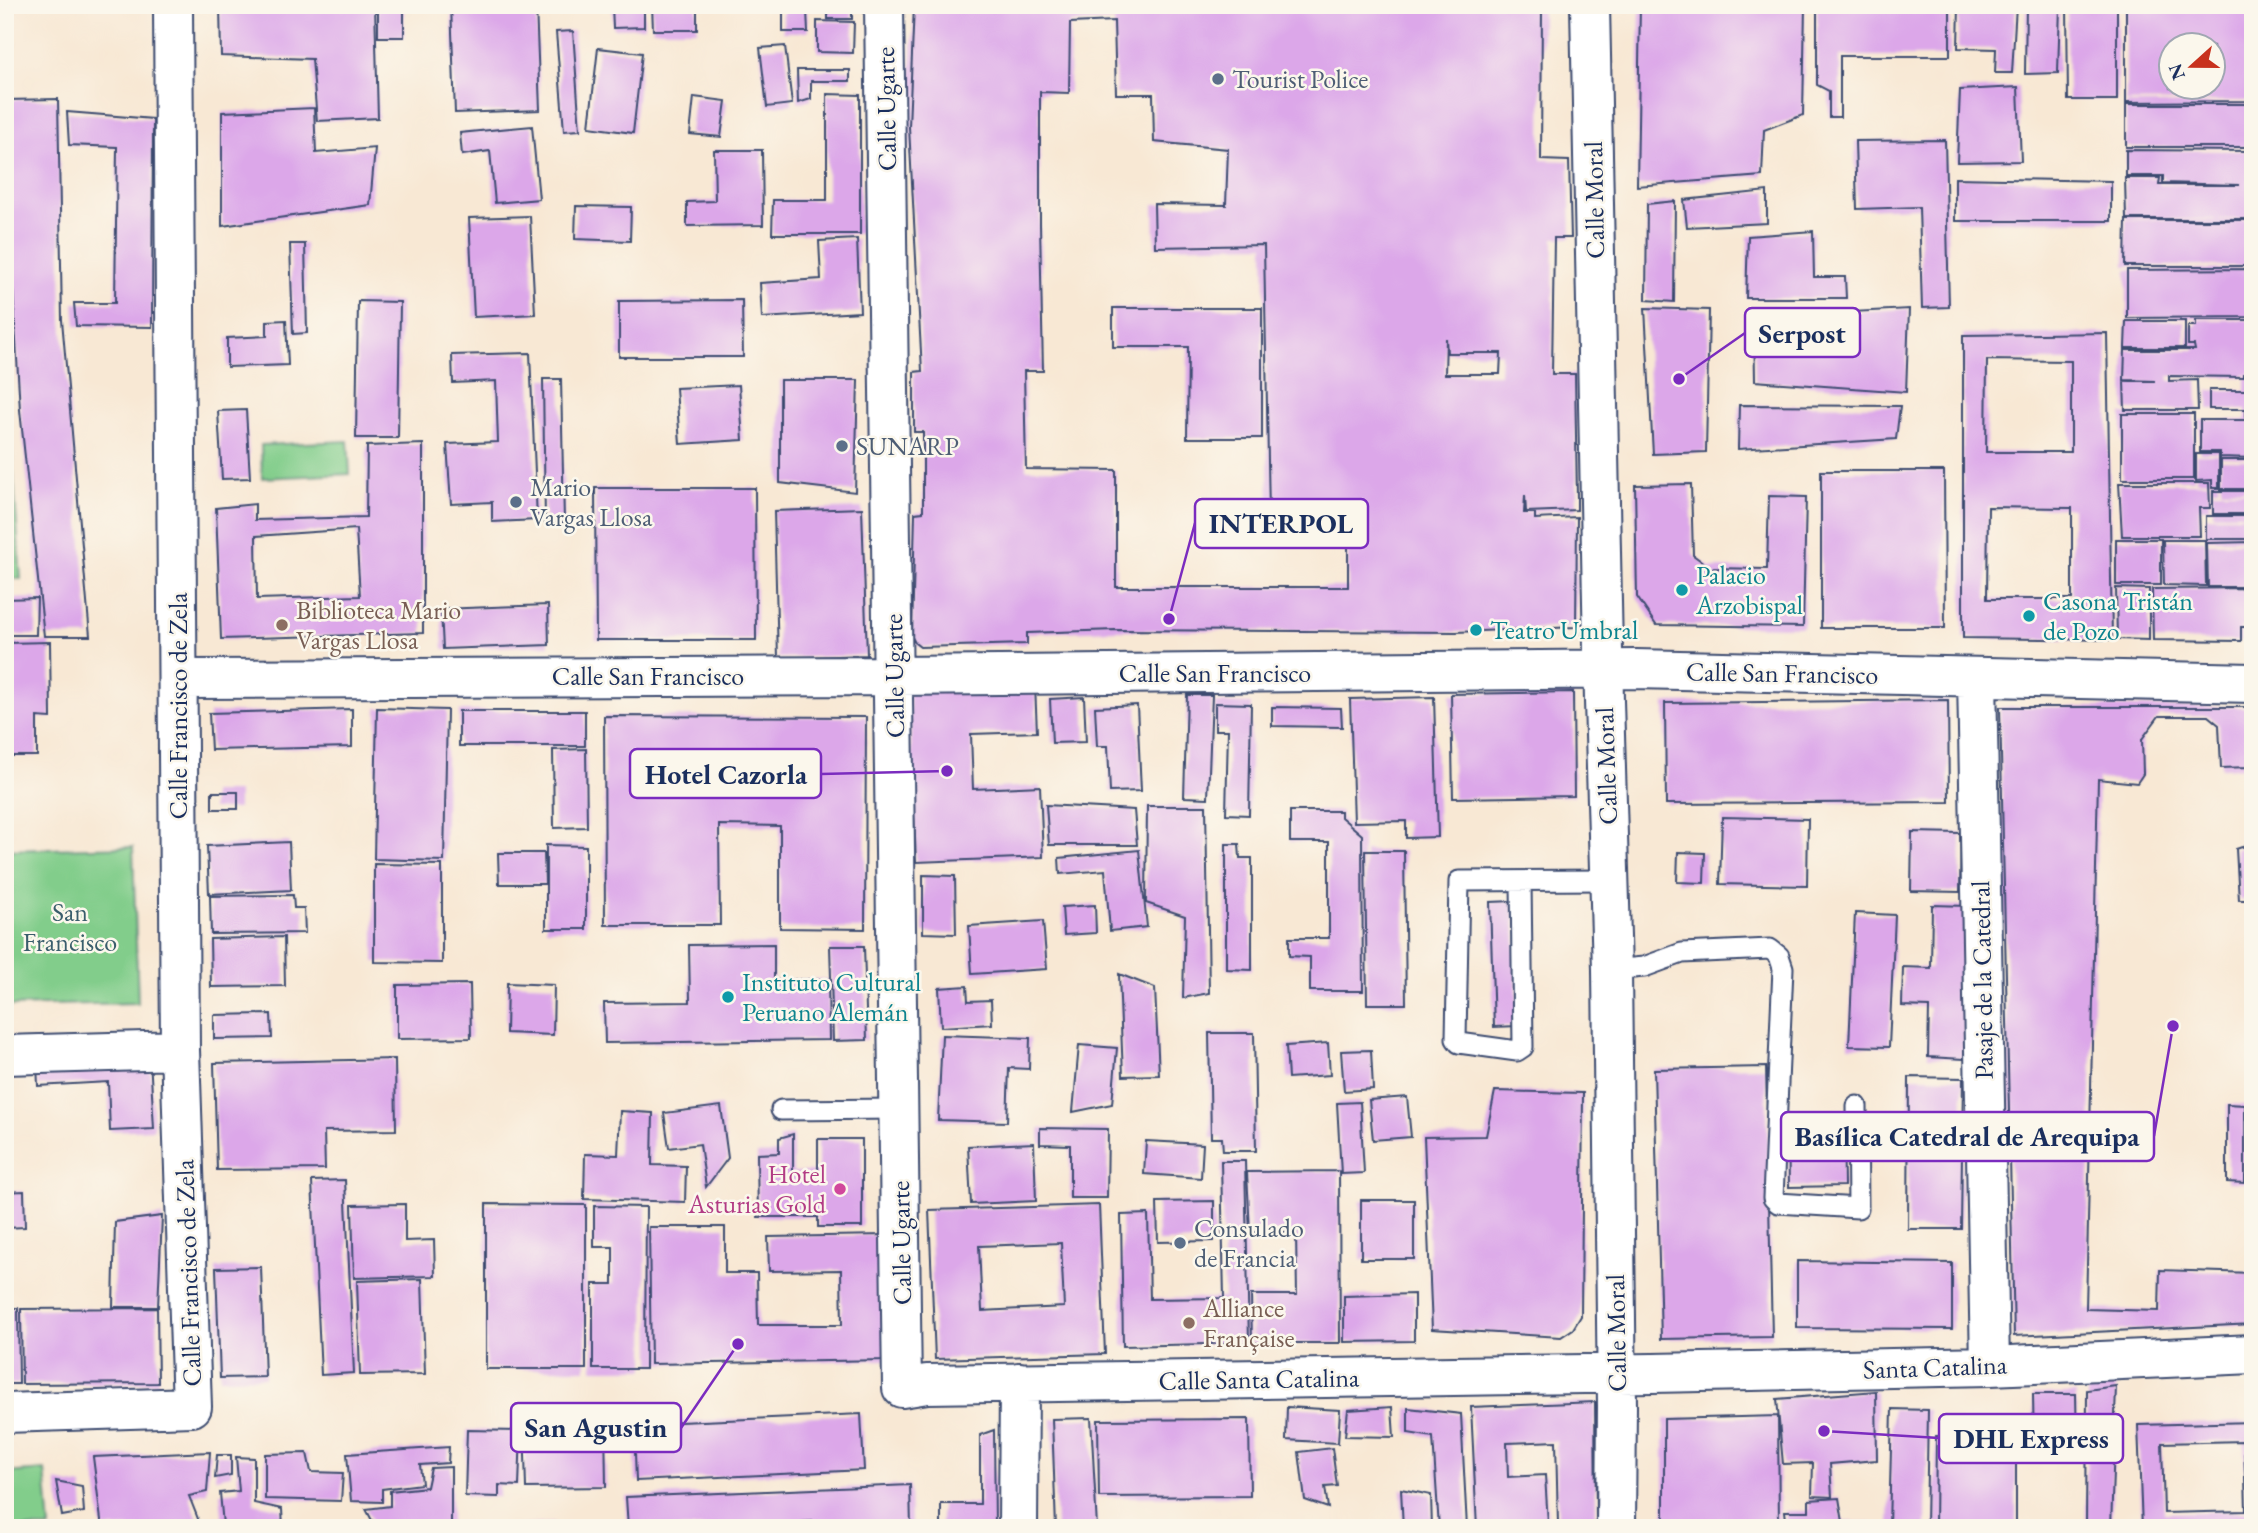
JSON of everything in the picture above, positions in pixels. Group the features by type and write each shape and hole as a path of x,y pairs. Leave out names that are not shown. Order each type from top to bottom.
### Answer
{"street":[{"name":"Calle Francisco de Zela","path":"5,1413 192,1407 180,1050 173,5"},
{"name":"Calle Ugarte","path":"884,5 902,1388"},
{"name":"Calle Moral","path":"1590,5 1612,970 1616,1528"},
{"name":"Calle San Francisco","path":"178,679 1604,670 2253,683"},
{"name":"Pasaje de la Catedral","path":"1977,677 1990,1366"},
{"path":"5,1055 180,1050"},
{"name":"Santa Catalina","path":"1616,1374 1990,1366 2253,1354"},
{"name":"Calle Santa Catalina","path":"902,1388 927,1384 1019,1382 1616,1374"},
{"path":"1018,1528 1019,1382"}],"lane":[{"path":"1521,881 1523,1047 1517,1051 1459,1043 1456,1039 1458,882 1461,880 1609,880"},
{"path":"1612,970 1644,967 1682,953 1770,949 1779,956 1783,968 1773,1198 1778,1203 1858,1208 1857,1106"},
{"path":"781,1110 900,1109"}],"green space":[{"path":"5,429 10,429 21,579 5,578"},
{"path":"348,441 350,474 262,478 261,445"},
{"name":"San Francisco","path":"133,847 138,1003 5,1006 5,850"},
{"path":"45,1470 50,1528 5,1528 5,1473"}],"building":[{"path":"220,5 375,5 378,118 317,121 312,59 221,56"},
{"path":"451,5 536,5 540,110 455,113"},
{"path":"612,5 644,5 644,27 613,28"},
{"path":"652,5 697,5 697,30 653,30"},
{"path":"783,5 852,5 852,19 828,19 828,10 807,10 808,32 783,32"},
{"path":"914,5 1542,5 1541,160 1569,161 1571,238 1554,238 1552,374 1575,374 1577,510 1526,512 1525,495 1524,513 1535,513 1535,519 1577,517 1576,627 1456,632 1116,630 1027,633 1027,644 920,647 912,637 915,513 923,512 923,432 914,432 914,372 922,371 909,127","holes":["1114,21 1116,94 1153,94 1154,142 1228,149 1226,205 1154,204 1155,247 1264,245 1269,514 1348,511 1348,587 1116,587 1116,470 1026,469 1024,371 1043,371 1040,92 1069,93 1070,23","1446,338 1447,353 1501,353 1500,374 1445,374"]},
{"path":"1640,5 1805,5 1803,115 1764,130 1762,176 1637,186"},
{"path":"1817,5 1950,5 1950,56 1840,56 1840,117 1829,117 1829,91 1817,85"},
{"path":"1959,5 2016,5 2012,73 1995,73 1996,49 1958,48"},
{"path":"2026,5 2060,5 2058,73 2025,74"},
{"path":"2067,5 2117,5 2117,100 2068,100"},
{"path":"2126,5 2253,5 2253,101 2226,101 2226,32 2156,32 2156,102 2126,102"},
{"path":"404,7 404,37 378,37 378,8"},
{"path":"817,21 854,22 853,53 817,52"},
{"path":"573,31 580,130 564,131 556,32"},
{"path":"785,46 792,104 767,107 760,48"},
{"path":"598,48 642,53 633,133 589,127"},
{"path":"797,70 850,70 850,81 811,81 811,99 798,103"},
{"path":"2018,87 2021,161 1957,162 1960,90"},
{"path":"827,94 860,95 860,234 772,234 773,200 827,200"},
{"path":"694,97 726,101 721,137 690,134"},
{"path":"58,99 62,320 90,636 44,636 20,410 5,149 5,100"},
{"path":"2126,104 2253,104 2253,147 2126,147"},
{"path":"314,108 316,153 375,148 370,205 222,226 222,112"},
{"path":"67,112 153,119 152,327 76,326 74,303 115,303 117,147 69,145"},
{"path":"532,126 539,199 495,203 490,151 462,155 460,133"},
{"path":"1945,140 1949,307 1922,308 1919,207 1857,209 1855,141"},
{"path":"714,150 762,150 763,225 687,226 687,202 715,201"},
{"path":"2126,150 2253,151 2253,219 2126,219 2125,178 2160,178 2159,185 2240,185 2163,183 2163,176 2126,176"},
{"path":"1955,178 2111,181 2111,221 1955,221"},
{"path":"1767,191 1767,223 1687,227 1684,200"},
{"path":"1675,201 1674,302 1646,300 1647,204"},
{"path":"576,206 631,207 630,241 575,239"},
{"path":"530,216 535,314 474,317 469,218"},
{"path":"2126,220 2253,220 2253,266 2125,266"},
{"path":"1813,231 1814,277 1845,277 1846,298 1746,298 1748,236"},
{"path":"857,239 860,312 762,318 760,283 821,279 819,241"},
{"path":"290,244 305,244 307,333 293,334"},
{"path":"2253,269 2253,317 2127,318 2127,270"},
{"path":"742,300 743,357 619,357 619,301"},
{"path":"358,301 400,302 398,438 356,438"},
{"path":"1113,308 1262,308 1262,438 1187,438 1188,347 1113,347"},
{"path":"1645,308 1709,310 1706,452 1653,454"},
{"path":"1909,309 1906,392 1755,381 1754,317"},
{"path":"286,320 288,365 227,367 227,338 267,336 267,321"},
{"path":"2196,320 2253,320 2253,374 2243,374 2243,377 2169,376 2169,381 2197,380 2198,410 2125,410 2124,381 2155,381 2124,380 2125,350 2195,350 2194,345 2188,345 2188,326 2196,326"},
{"path":"2126,321 2185,321 2185,348 2125,348"},
{"path":"2107,333 2112,640 1963,638 1963,335","holes":["1987,360 2071,361 2071,452 1986,452","1988,507 2072,508 2072,599 1987,599"]},
{"path":"530,353 537,520 492,522 492,502 451,504 447,444 498,442 496,381 453,383 452,355"},
{"path":"2246,375 2253,375 2253,458 2220,457 2220,452 2200,452 2200,420 2246,420 2246,409 2209,409 2209,390 2246,390"},
{"path":"543,379 561,379 564,522 545,523"},
{"path":"780,380 858,380 855,492 780,483"},
{"path":"739,385 743,440 680,444 676,388"},
{"path":"1739,405 1900,406 1896,439 1738,449"},
{"path":"246,410 250,478 222,479 218,411"},
{"path":"2122,414 2194,414 2194,479 2122,479"},
{"path":"423,444 423,633 221,639 216,508 255,504 255,520 366,517 367,446","holes":["356,529 360,596 257,599 256,536"]},
{"path":"2196,454 2219,454 2219,488 2212,488 2212,480 2196,481"},
{"path":"2221,460 2253,460 2253,489 2221,489"},
{"path":"1821,471 1944,471 1945,628 1821,628"},
{"path":"2119,483 2209,483 2210,508 2199,508 2200,536 2122,536"},
{"path":"1691,484 1693,555 1711,568 1767,569 1769,496 1806,497 1803,627 1656,625 1637,597 1635,485"},
{"path":"595,488 755,488 756,640 596,640"},
{"path":"2213,491 2253,491 2253,514 2213,514"},
{"path":"862,508 867,655 778,658 774,511"},
{"path":"2206,516 2253,516 2253,539 2206,539"},
{"path":"2116,539 2161,539 2161,585 2116,585"},
{"path":"2163,540 2205,540 2206,586 2164,585"},
{"path":"2253,542 2253,587 2208,587 2207,543"},
{"path":"2116,588 2149,589 2149,640 2117,639"},
{"path":"2253,588 2253,627 2241,627 2241,641 2153,640 2152,589"},
{"path":"37,598 36,635 5,635 5,599"},
{"path":"548,605 549,645 443,649 441,609"},
{"path":"50,642 51,718 37,717 37,756 5,756 5,643"},
{"path":"1035,685 1037,732 971,734 973,789 1040,786 1043,857 916,862 909,689"},
{"path":"1573,692 1574,796 1453,798 1451,694"},
{"path":"1187,695 1212,695 1208,798 1184,797"},
{"path":"1084,697 1086,742 1052,743 1050,699"},
{"path":"1434,697 1438,837 1406,838 1406,821 1354,822 1350,699"},
{"path":"1948,700 1949,802 1666,804 1665,703"},
{"path":"1215,703 1251,704 1249,815 1226,814 1228,730 1215,730"},
{"path":"1137,705 1141,791 1110,792 1108,746 1097,746 1095,707"},
{"path":"1272,707 1341,708 1342,727 1272,726"},
{"path":"2000,707 2253,707 2253,738 2249,738 2250,767 2221,768 2219,725 2208,716 2159,716 2142,739 2143,774 2137,783 2098,779 2086,1309 2159,1311 2160,1270 2253,1273 2253,1324 2014,1336"},
{"path":"377,708 447,710 444,861 374,859"},
{"path":"352,709 352,747 211,750 209,713"},
{"path":"459,711 585,711 585,746 459,746"},
{"path":"604,716 866,717 865,929 780,928 780,826 719,825 720,925 605,925"},
{"path":"586,749 587,827 554,828 553,750"},
{"path":"212,792 238,792 238,809 212,809"},
{"path":"1046,805 1134,810 1137,845 1049,845"},
{"path":"1147,806 1206,806 1209,993 1183,998 1185,916 1146,903"},
{"path":"1290,811 1341,811 1341,817 1362,835 1363,991 1310,991 1310,957 1289,956 1289,938 1329,938 1329,842 1290,842"},
{"path":"1722,817 1808,819 1807,886 1720,884"},
{"path":"1912,832 1961,833 1960,892 1911,891"},
{"path":"289,842 291,890 209,894 207,846"},
{"path":"1226,844 1239,844 1240,858 1252,858 1252,970 1226,969"},
{"path":"546,845 586,846 586,929 546,929"},
{"path":"2248,845 2251,900 2239,900 2236,849"},
{"path":"1139,850 1147,927 1110,931 1105,870 1060,874 1059,858"},
{"path":"1365,851 1404,851 1406,1004 1367,1004"},
{"path":"1678,852 1705,853 1704,883 1677,882"},
{"path":"498,853 544,853 545,884 499,884"},
{"path":"374,864 442,865 442,963 374,962"},
{"path":"923,875 955,876 956,934 923,933"},
{"path":"293,895 294,908 304,908 305,933 211,934 210,896"},
{"path":"1514,901 1518,1026 1494,1027 1490,902"},
{"path":"1095,905 1096,933 1064,935 1062,907"},
{"path":"1932,905 1968,906 1964,1059 1928,1057 1929,1007 1902,1006 1903,967 1931,968"},
{"path":"1855,913 1895,915 1889,1047 1849,1046"},
{"path":"1043,921 1047,969 972,974 969,926"},
{"path":"284,937 285,986 211,987 210,939"},
{"path":"774,944 774,980 828,979 829,1040 605,1043 604,1003 690,1002 689,945"},
{"path":"830,946 864,946 867,1040 833,1041"},
{"path":"1119,974 1155,988 1159,1075 1123,1076"},
{"path":"507,983 554,985 553,1035 506,1033"},
{"path":"470,984 471,1038 397,1039 397,985"},
{"path":"967,986 968,1001 991,1000 992,1024 941,1027 939,988"},
{"path":"271,1014 272,1038 214,1039 214,1015"},
{"path":"1209,1033 1254,1033 1256,1151 1223,1151 1222,1138 1211,1138"},
{"path":"942,1035 1030,1038 1029,1069 1009,1068 1007,1122 938,1120"},
{"path":"1328,1043 1330,1075 1288,1078 1286,1046"},
{"path":"1079,1045 1117,1048 1112,1104 1073,1112"},
{"path":"1371,1050 1373,1089 1344,1091 1341,1051"},
{"path":"150,1058 154,1129 110,1131 108,1082 38,1086 37,1063"},
{"path":"395,1059 396,1130 324,1131 325,1169 217,1170 214,1063"},
{"path":"1766,1067 1772,1337 1661,1339 1654,1069"},
{"path":"1909,1077 1963,1078 1961,1229 1908,1229"},
{"path":"1495,1091 1583,1093 1581,1316 1573,1329 1561,1337 1432,1329 1424,1137 1486,1136"},
{"path":"1407,1097 1411,1137 1373,1140 1369,1100"},
{"path":"1360,1102 1364,1173 1341,1174 1337,1103"},
{"path":"2227,1104 2245,1105 2245,1183 2227,1182"},
{"path":"721,1106 728,1158 706,1187 700,1144 669,1148 664,1113"},
{"path":"620,1111 653,1113 652,1165 686,1166 685,1202 584,1199 585,1154 618,1155"},
{"path":"1843,1122 1844,1186 1789,1187 1788,1124"},
{"path":"1040,1128 1108,1129 1107,1198 1070,1198 1070,1145 1040,1144"},
{"path":"793,1134 793,1172 818,1172 818,1139 862,1139 862,1227 818,1227 818,1217 758,1217 757,1154 779,1153 779,1138"},
{"path":"1146,1141 1203,1144 1201,1178 1144,1174"},
{"path":"1034,1143 1036,1201 971,1204 968,1146"},
{"path":"1221,1161 1245,1161 1249,1343 1123,1346 1121,1215 1148,1214 1150,1299 1224,1298"},
{"path":"1339,1171 1340,1343 1252,1343 1251,1295 1297,1295 1296,1232 1250,1232 1247,1172"},
{"path":"345,1180 354,1373 321,1375 312,1181"},
{"path":"24,1191 25,1227 5,1228 5,1192"},
{"path":"1361,1200 1414,1200 1414,1259 1361,1259"},
{"path":"1214,1201 1214,1241 1158,1242 1157,1202"},
{"path":"405,1204 405,1241 434,1240 435,1276 354,1278 352,1205"},
{"path":"486,1204 586,1205 586,1369 486,1369"},
{"path":"1099,1205 1105,1354 935,1359 929,1210","holes":["1061,1243 1064,1307 982,1311 979,1246"]},
{"path":"594,1206 646,1207 645,1369 593,1369 593,1284 613,1284 613,1247 594,1247"},
{"path":"162,1216 158,1307 113,1307 115,1222"},
{"path":"649,1227 725,1227 725,1273 757,1273 758,1325 842,1325 841,1270 769,1271 768,1237 885,1235 887,1360 651,1364"},
{"path":"1797,1261 1952,1263 1952,1329 1797,1328"},
{"path":"261,1267 265,1377 220,1378 216,1268"},
{"path":"422,1279 425,1374 360,1375 357,1281"},
{"path":"1414,1294 1414,1341 1344,1342 1344,1296"},
{"path":"5,1308 18,1308 19,1384 5,1384"},
{"path":"157,1308 158,1383 22,1384 21,1309"},
{"path":"2116,1386 2111,1528 2086,1528 2087,1390"},
{"path":"1876,1391 1877,1460 1830,1464 1832,1497 1812,1496 1813,1463 1783,1464 1777,1399"},
{"path":"2033,1394 2076,1394 2077,1448 2034,1448"},
{"path":"1595,1402 1596,1524 1558,1524 1556,1441 1507,1443 1508,1477 1545,1475 1548,1524 1477,1528 1471,1407"},
{"path":"1287,1407 1340,1410 1338,1443 1286,1440"},
{"path":"1392,1407 1394,1437 1345,1436 1348,1410"},
{"path":"1408,1408 1461,1414 1467,1528 1439,1528 1433,1437 1408,1433"},
{"path":"1892,1409 1928,1410 1926,1528 1889,1528"},
{"path":"861,1414 864,1470 636,1481 634,1424"},
{"path":"1778,1416 1779,1528 1664,1528 1664,1419"},
{"path":"1091,1418 1097,1528 1056,1528 1052,1419"},
{"path":"1249,1419 1250,1496 1099,1497 1098,1420"},
{"path":"605,1420 606,1487 526,1488 524,1421"},
{"path":"2253,1422 2253,1528 2142,1528 2138,1425","holes":["2244,1441 2246,1511 2164,1513 2162,1443"]},
{"path":"467,1430 521,1431 519,1486 499,1485 499,1497 465,1496"},
{"path":"994,1430 995,1528 941,1528 941,1504 980,1504 980,1435"},
{"path":"1936,1436 2016,1437 2016,1528 1935,1528"},
{"path":"449,1447 448,1463 420,1465 422,1484 382,1489 382,1502 351,1501 347,1454"},
{"path":"1332,1448 1337,1486 1325,1487 1328,1508 1305,1500 1299,1452"},
{"path":"210,1452 207,1492 189,1496 200,1524 168,1525 169,1528 102,1528 93,1457"},
{"path":"307,1453 311,1472 343,1473 341,1501 265,1499 265,1454"},
{"path":"217,1455 231,1455 231,1475 215,1478"},
{"path":"236,1457 254,1458 254,1503 282,1509 283,1528 217,1528 223,1525 220,1493 239,1491"},
{"path":"451,1467 451,1528 376,1528 366,1509 390,1506 390,1491 427,1487 431,1468"},
{"path":"56,1481 82,1486 84,1512 62,1516"},
{"path":"910,1485 911,1528 783,1528 837,1524 836,1520 693,1528 628,1528 626,1497"},
{"path":"1401,1489 1431,1495 1432,1528 1403,1528"},
{"path":"1839,1498 1843,1522 1872,1522 1872,1528 1787,1528 1785,1511 1809,1511 1809,1500"},
{"path":"554,1523 555,1528 516,1528 516,1526"},
{"path":"1183,1525 1263,1525 1263,1528 1182,1528"}],"place":[{"name":"Tourist Police","path":"1218,79"},
{"name":"Serpost","path":"1679,379"},
{"name":"SUNARP","path":"842,446"},
{"name":"Mario Vargas Llosa","path":"516,502"},
{"name":"Palacio Arzobispal","path":"1682,590"},
{"name":"Casona Tristán de Pozo","path":"2029,616"},
{"name":"INTERPOL","path":"1169,619"},
{"name":"Biblioteca Mario Vargas Llosa","path":"282,625"},
{"name":"Teatro Umbral","path":"1476,630"},
{"name":"Hotel Cazorla","path":"947,771"},
{"name":"Instituto Cultural Peruano Alemán","path":"728,997"},
{"name":"Basílica Catedral de Arequipa","path":"2173,1026"},
{"name":"Hotel Asturias Gold","path":"840,1189"},
{"name":"Consulado de Francia","path":"1180,1243"},
{"name":"Alliance Française","path":"1189,1323"},
{"name":"San Agustin","path":"738,1344"},
{"name":"DHL Express","path":"1824,1431"}]}
